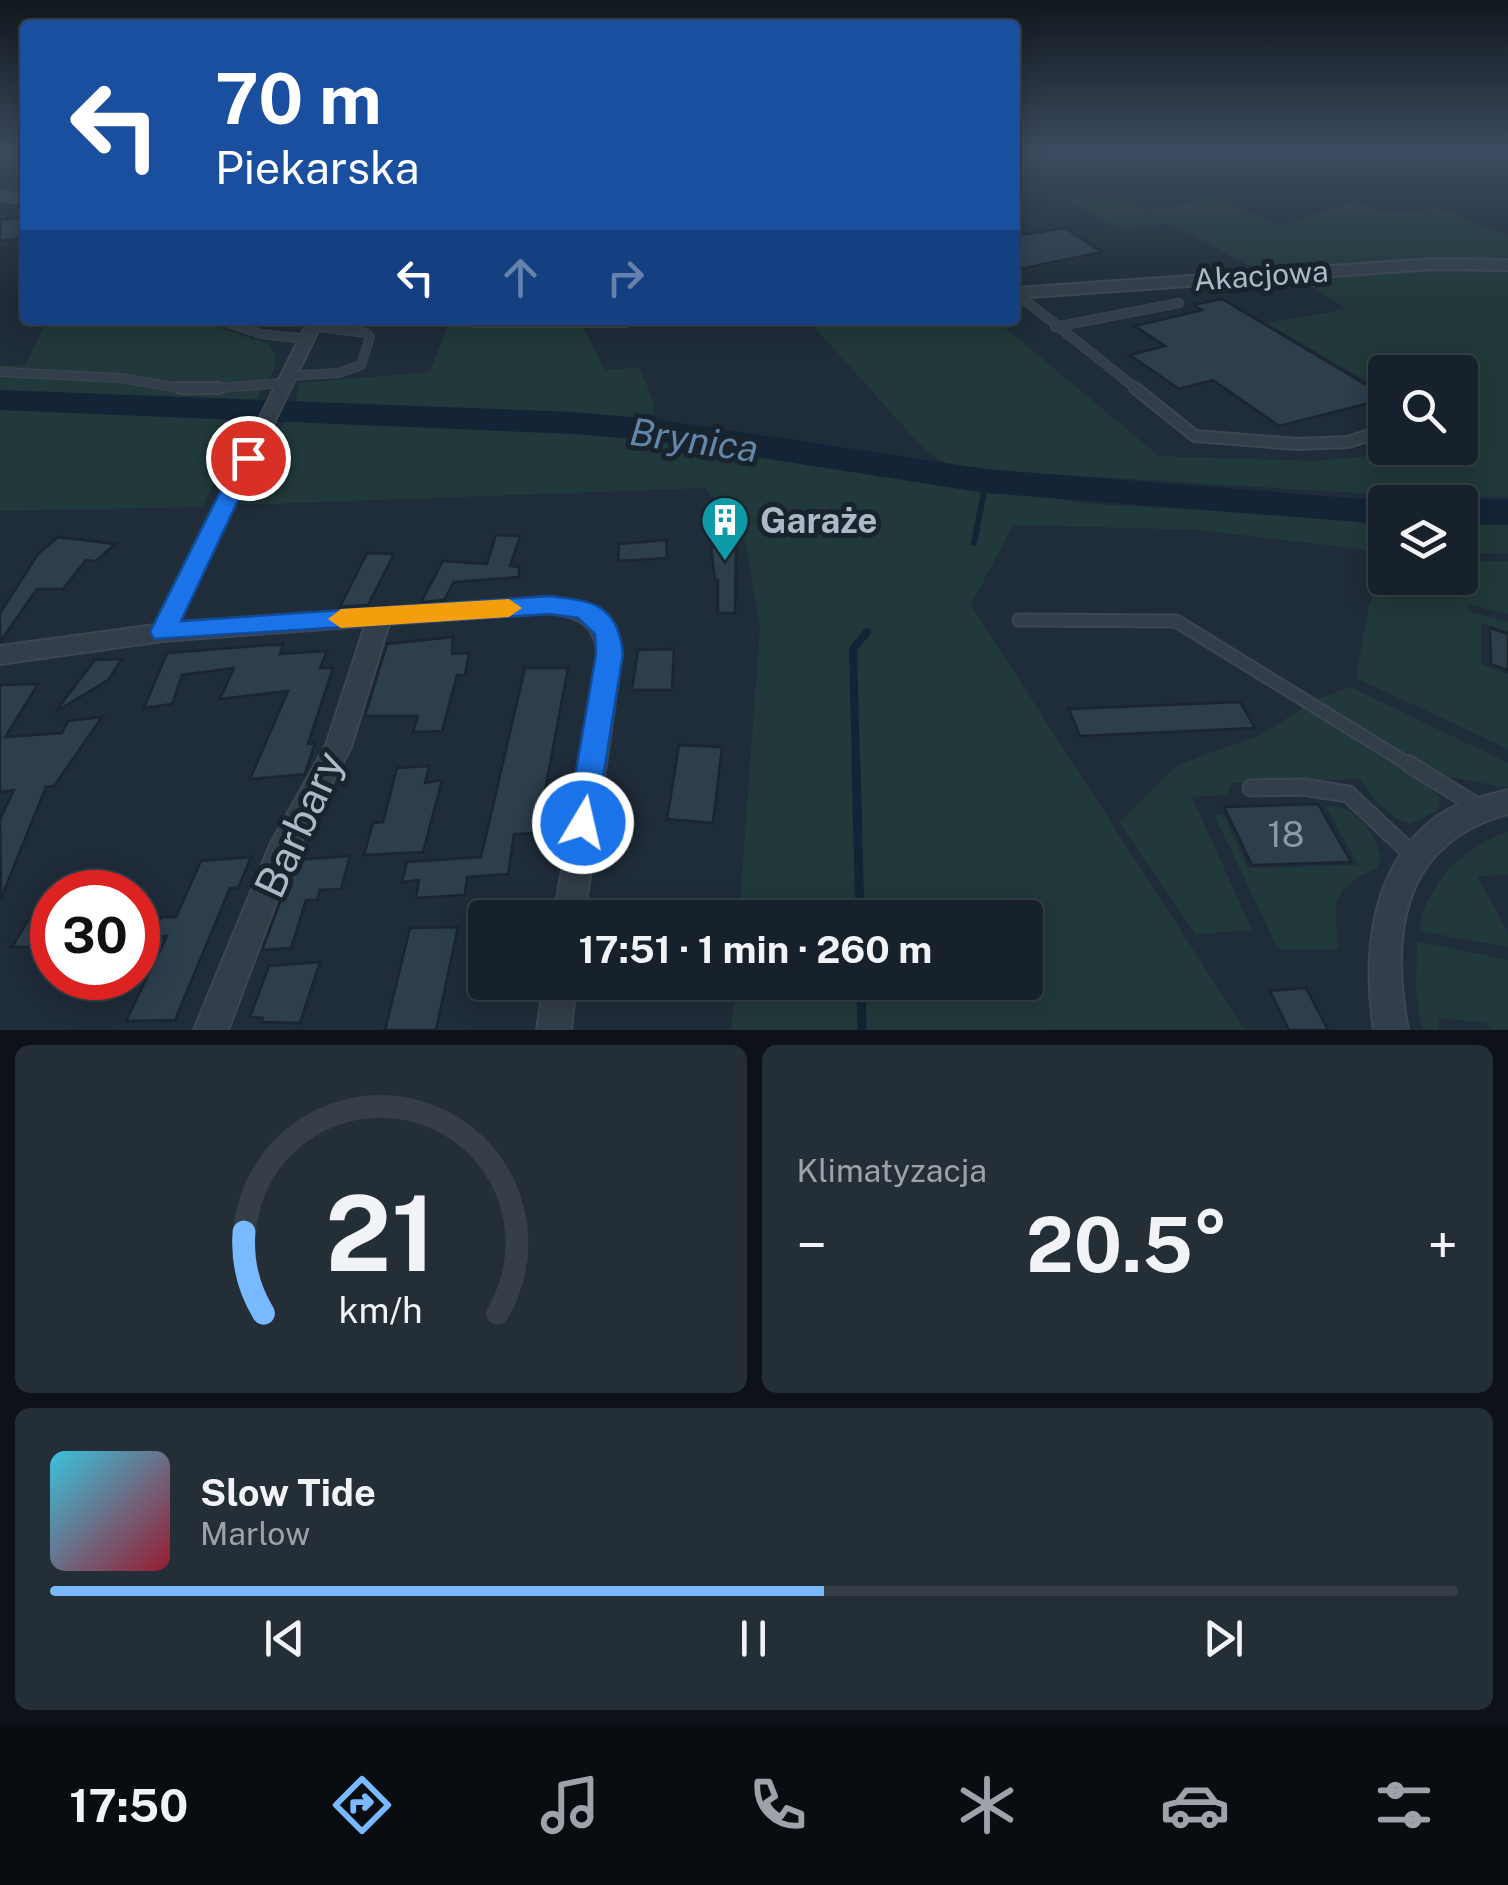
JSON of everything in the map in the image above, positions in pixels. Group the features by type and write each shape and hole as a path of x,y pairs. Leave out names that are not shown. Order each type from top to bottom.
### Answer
{"street":[{"name":"Akacjowa","path":"1020,293 1434,264 1508,265"},
{"path":"163,632 311,328"},
{"path":"0,655 163,632 550,605 583,609 595,615 608,632 610,654 573,900"},
{"name":"Barbary","path":"211,1030 281,852 338,747 380,616"},
{"path":"1391,1030 1386,1010 1386,932 1414,856 1440,829 1493,804"},
{"path":"554,1030 558,1000"}],"lane":[{"path":"1020,297 1194,436 1297,444 1348,442 1368,436"},
{"path":"1055,327 1180,304"},
{"path":"0,372 120,378 192,390 286,382 362,366 370,337 366,333 311,328 261,334 235,325"},
{"path":"1019,620 1176,621 1493,804"},
{"path":"1252,788 1303,787 1348,794 1414,856"}],"green space":[{"path":"1068,200 1126,200 1145,210 1223,200 1279,226 1354,201 1391,214 1439,208 1508,236 1508,497 1478,496 1478,485 1368,485 1368,494 950,468 922,447 812,325 1002,325 1159,456 1314,461 1368,456 1368,465 1478,465 1478,355 1368,355 1368,382 1267,323 1346,309 1296,277 1248,265 1169,223 1121,231"},
{"path":"45,325 211,325 269,344 276,354 274,370 254,405 0,396 0,365 25,366"},
{"path":"448,325 583,326 605,370 639,367 655,405 650,426 295,405 299,383 430,372"},
{"path":"0,404 249,414 202,507 0,511"},
{"path":"288,416 609,435 1092,504 1368,519 1368,550 1199,530 1013,525 971,605 1245,1030 731,1030 734,1000 1043,1000 1043,900 740,900 760,627 745,537 705,488 240,505"},
{"path":"1478,520 1508,521 1508,553 1478,553"},
{"path":"1478,561 1508,561 1508,614 1468,604 1469,611 1508,622 1508,631 1481,623 1481,664 1508,674 1508,749 1356,678 1369,603 1374,595 1478,595"},
{"path":"1351,687 1508,763 1508,788 1445,776 1312,701"},
{"path":"1306,706 1424,781 1440,798 1437,811 1410,824 1387,811 1360,779 1233,783 1226,795 1192,797 1252,930 1195,934 1119,822 1179,764 1260,735"},
{"path":"1325,805 1354,814 1373,837 1381,856 1377,868 1351,883 1338,898 1339,949 1278,949 1214,815 1224,815 1248,868 1358,865"},
{"path":"1508,831 1508,875 1477,876 1508,932 1508,947 1419,931 1438,882 1463,857"},
{"path":"1417,941 1508,960 1508,1030 1491,1030 1485,1023 1438,1018 1439,1030 1422,1030 1416,993"}],"building":[{"path":"20,218 20,239 0,241 0,220"},
{"path":"1065,228 1102,252 1020,269 1020,235"},
{"path":"1222,299 1368,386 1368,403 1279,426 1213,380 1179,389 1130,355 1165,346 1135,326 1202,310 1193,305"},
{"path":"496,535 520,536 510,566 519,567 519,577 454,582 444,600 421,602 443,561 487,564"},
{"path":"58,537 115,544 96,561 86,560 63,589 37,589 0,642 0,613 38,554"},
{"path":"666,540 667,558 618,561 619,544"},
{"path":"736,546 735,613 718,613 718,580 711,547"},
{"path":"367,553 394,554 368,605 340,607"},
{"path":"1490,628 1508,634 1508,670 1491,664"},
{"path":"453,637 452,654 469,653 465,675 457,675 442,731 413,732 418,716 365,716 387,644"},
{"path":"283,645 280,654 327,651 320,668 333,668 308,744 315,743 305,774 250,779 288,691 220,699 234,668 182,675 172,704 144,708 167,653"},
{"path":"674,649 672,690 632,690 638,650"},
{"path":"122,659 108,680 55,712 95,660"},
{"path":"525,668 568,668 537,833 514,834 508,874 467,877 465,895 416,898 419,880 402,882 407,862 481,857"},
{"path":"38,684 5,737 62,733 68,721 102,717 54,786 46,787 1,898 0,819 14,790 0,792 0,685"},
{"path":"1240,702 1255,728 1080,736 1069,709"},
{"path":"679,745 722,747 713,823 667,819"},
{"path":"429,766 425,783 442,780 423,852 364,855 373,823 383,822 397,768"},
{"path":"1318,804 1351,862 1252,865 1224,807"},
{"path":"350,856 341,889 320,890 317,900 306,900 291,948 262,950 296,860"},
{"path":"251,857 238,888 230,888 175,1020 126,1021 136,1000 160,1000 160,951 167,936 160,936 160,919 176,917 201,861"},
{"path":"30,917 30,947 12,947"},
{"path":"458,927 436,1030 385,1030 410,928"},
{"path":"320,962 300,1023 261,1022 263,1018 250,1017 269,966"},
{"path":"1306,988 1328,1030 1289,1030 1270,991"}],"waterway":[{"name":"Brynica","path":"0,400 575,423 653,430 887,469 986,481 1368,510"},
{"path":"974,543 986,481"},
{"name":"Brynica","path":"1478,512 1508,512"},
{"path":"856,767 853,649 867,632"},
{"path":"856,764 860,900"},
{"path":"861,1000 862,1030"}],"slow traffic":[{"path":"341,619 509,608"}],"place":[{"name":"Garaże","path":"725,562"}],"route":[{"path":"248,458 163,632 550,605 583,609 595,615 608,632 610,654 583,823"}]}
